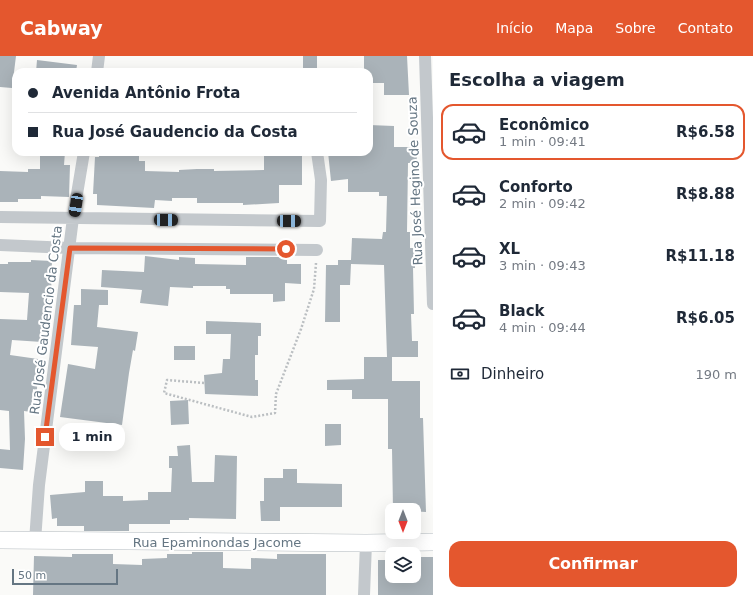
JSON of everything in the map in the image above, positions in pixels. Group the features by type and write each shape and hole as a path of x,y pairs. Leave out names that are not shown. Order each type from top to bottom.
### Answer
{"main road":[{"name":"Rua Epaminondas Jacome","path":"0,540 366,543 433,542"}],"street":[{"path":"97,68 99,56"},
{"name":"Rua José Hegino de Souza","path":"425,56 433,304"},
{"name":"Rua José Gaudencio da Costa","path":"35,541 39,485 73,218 83,156"},
{"path":"0,217 320,222 322,180 318,156"},
{"path":"0,245 70,248 318,250"},
{"path":"364,595 366,543"}],"path":[{"path":"204,382 167,380 164,393 252,417 275,413 276,394 301,329 314,289 318,250"}],"building":[{"path":"0,56 16,56 14,68 12,68 12,88 0,87"},
{"path":"303,56 317,56 317,68 303,68"},
{"path":"364,56 407,56 409,95 384,95 384,83 373,83 373,68 364,68"},
{"path":"37,60 77,65 77,68 36,68"},
{"path":"373,125 394,126 394,147 416,147 417,163 408,163 407,232 410,232 410,248 415,248 415,268 413,268 414,314 411,314 412,341 418,341 418,357 387,357 384,265 351,264 350,285 340,285 340,322 325,322 326,265 338,265 338,260 351,260 352,238 382,239 383,232 386,232 387,196 379,196 379,192 348,192 348,179 331,181 328,156 373,156"},
{"path":"40,156 65,156 64,165 70,165 69,197 41,196 41,199 18,199 18,202 0,202 0,171 28,172 28,169 40,169"},
{"path":"139,156 139,161 145,161 145,171 179,172 179,170 197,169 214,169 214,171 264,170 264,156 302,156 302,185 279,185 279,203 243,205 243,203 197,203 197,198 172,198 172,201 155,200 154,208 97,205 97,194 93,194 95,157"},
{"path":"145,256 179,260 179,257 195,258 195,264 246,265 246,257 287,257 287,264 301,264 301,284 285,283 285,301 273,302 273,294 230,294 230,289 226,289 226,286 193,286 193,288 170,287 168,306 140,303 142,290 101,287 102,270 144,272"},
{"path":"31,260 52,261 51,297 49,297 47,319 43,319 42,342 12,340 10,355 38,359 37,390 33,389 31,412 24,411 25,439 23,470 0,468 0,449 10,450 9,411 0,410 0,319 27,320 29,293 0,292 0,264 8,264 8,262 31,262"},
{"path":"81,289 108,290 108,305 99,305 97,327 138,332 129,373 122,425 60,417 68,364 95,369 98,347 71,345 74,305 81,305"},
{"path":"206,321 261,323 261,336 258,336 258,355 255,355 255,380 258,380 258,396 205,394 204,375 222,373 223,359 230,359 231,334 206,334"},
{"path":"174,346 195,346 195,360 174,360"},
{"path":"364,357 392,357 392,381 420,381 420,418 423,418 426,512 421,512 421,503 393,503 392,449 388,449 388,399 352,399 352,390 327,390 327,380 364,379"},
{"path":"188,400 189,424 171,425 170,401"},
{"path":"325,424 341,424 341,445 325,446"},
{"path":"190,445 192,482 214,482 215,455 237,456 236,519 189,518 189,520 170,520 170,524 129,524 129,531 84,531 84,526 57,526 57,518 52,519 50,495 85,492 85,481 103,481 103,496 123,496 123,501 148,500 148,492 171,492 172,468 169,468 169,456 178,456 177,446"},
{"path":"283,469 297,469 297,483 342,484 342,507 280,507 280,521 261,521 260,501 264,501 264,478 283,478"},
{"path":"192,552 223,552 223,568 251,569 251,558 277,559 277,554 326,554 326,595 33,595 34,556 72,557 72,554 113,554 113,564 142,565 142,559 167,558 167,554 192,554"},
{"path":"421,557 433,557 433,595 378,595 378,560 385,560 385,583 421,583"}],"route":[{"path":"45,437 70,248 286,249"}]}
